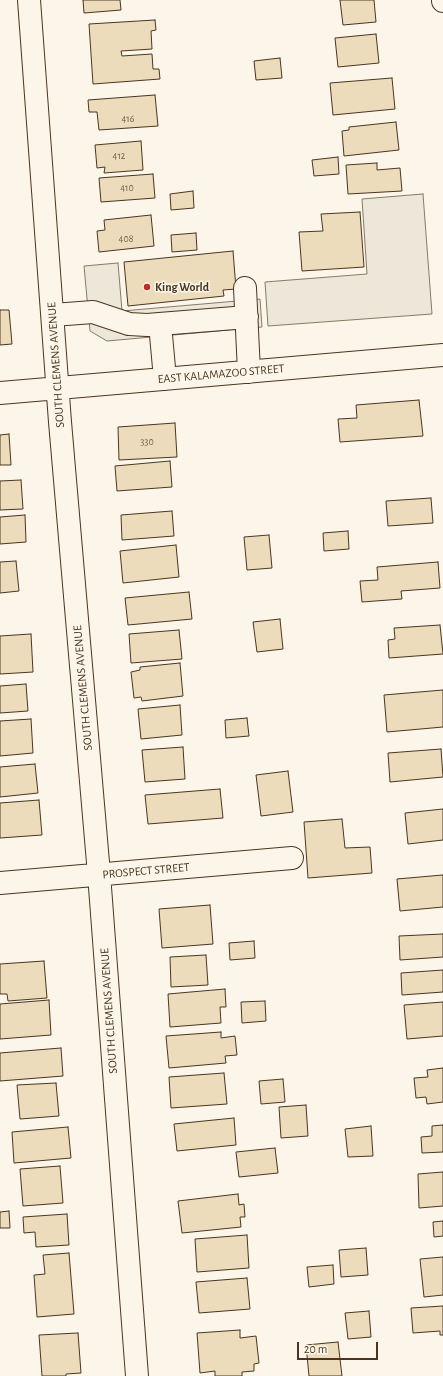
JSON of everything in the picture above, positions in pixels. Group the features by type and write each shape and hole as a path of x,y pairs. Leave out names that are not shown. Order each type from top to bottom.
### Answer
{"street":[{"name":"SOUTH CLEMENS AVENUE","path":"29,0 58,388 99,874 137,1376"},
{"path":"245,288 249,372"},
{"path":"53,315 94,312 129,324 160,324 247,318"},
{"path":"160,324 165,379"},
{"name":"EAST KALAMAZOO STREET","path":"0,394 443,355"},
{"name":"PROSPECT STREET","path":"0,883 292,858"}],"shaded area":[{"path":"423,194 432,314 268,326 265,282 367,274 362,199"},
{"path":"118,263 122,311 260,299 262,327 107,341 90,331 84,266"}],"building":[{"path":"83,0 120,0 121,10 84,13"},
{"path":"340,0 374,0 376,22 343,25"},
{"path":"155,20 156,30 151,31 152,49 121,51 122,56 152,54 153,69 159,69 160,79 93,84 89,24"},
{"path":"376,34 379,63 338,67 335,38"},
{"path":"280,58 282,78 256,80 254,61"},
{"path":"392,78 395,109 333,115 330,83"},
{"path":"155,95 158,126 99,130 97,112 89,112 88,100"},
{"path":"396,122 399,150 344,156 342,131 349,130 349,127"},
{"path":"141,141 143,170 104,173 105,167 97,168 95,145"},
{"path":"338,157 339,174 314,176 312,160"},
{"path":"377,163 377,170 400,168 402,191 348,194 346,165"},
{"path":"153,174 155,198 101,202 99,178"},
{"path":"193,191 194,208 171,210 170,194"},
{"path":"360,212 364,267 302,271 299,232 323,231 321,214"},
{"path":"151,215 154,246 99,252 97,231 105,230 104,220"},
{"path":"196,233 197,250 172,252 171,235"},
{"path":"233,251 236,289 223,290 224,296 128,306 124,262"},
{"path":"0,310 9,310 12,344 0,345"},
{"path":"419,400 423,436 340,442 338,419 357,418 356,405"},
{"path":"175,423 177,457 119,460 118,427"},
{"path":"9,434 11,465 0,465 0,435"},
{"path":"170,461 172,487 117,491 115,466"},
{"path":"21,480 23,509 0,510 0,481"},
{"path":"431,498 433,523 388,526 386,501"},
{"path":"172,511 174,536 122,540 121,515"},
{"path":"25,515 26,542 0,544 0,517"},
{"path":"348,531 349,549 324,551 323,533"},
{"path":"269,535 272,568 247,570 244,537"},
{"path":"176,545 179,577 123,583 120,551"},
{"path":"16,561 19,591 0,593 0,562"},
{"path":"438,562 440,588 401,591 402,599 362,602 360,581 378,580 377,567"},
{"path":"189,592 192,619 128,625 125,598"},
{"path":"280,619 283,649 257,652 253,622"},
{"path":"440,625 443,654 389,658 388,640 395,639 394,628"},
{"path":"179,630 182,659 131,663 129,634"},
{"path":"31,634 33,672 0,674 0,636"},
{"path":"180,663 183,696 142,701 141,697 134,698 131,672 140,670 140,667"},
{"path":"26,684 28,711 0,713 0,686"},
{"path":"443,690 443,727 387,732 384,695"},
{"path":"180,705 182,735 141,739 138,709"},
{"path":"247,718 249,736 226,738 225,720"},
{"path":"31,719 33,753 0,756 0,721"},
{"path":"183,747 185,779 145,782 142,750"},
{"path":"441,749 443,777 390,782 388,753"},
{"path":"35,764 38,793 0,797 0,767"},
{"path":"288,771 293,812 261,816 256,775"},
{"path":"220,789 223,818 148,824 145,795"},
{"path":"39,800 42,835 0,838 0,803"},
{"path":"443,809 443,840 408,844 405,813"},
{"path":"342,819 345,848 370,847 372,873 308,878 304,822"},
{"path":"443,875 443,907 400,911 397,879"},
{"path":"210,905 213,944 162,948 159,909"},
{"path":"443,934 443,957 400,960 399,936"},
{"path":"254,941 255,958 230,960 229,943"},
{"path":"206,955 208,985 171,987 170,957"},
{"path":"44,961 47,998 8,1001 7,994 0,994 0,964"},
{"path":"443,970 443,992 402,995 401,973"},
{"path":"225,989 226,1007 220,1007 221,1023 170,1027 168,994"},
{"path":"49,1000 51,1035 0,1039 0,1004"},
{"path":"265,1001 266,1021 242,1023 241,1002"},
{"path":"443,1002 443,1036 407,1039 404,1005"},
{"path":"221,1032 221,1038 235,1036 237,1055 225,1056 226,1063 169,1068 166,1036"},
{"path":"61,1048 63,1076 0,1081 0,1053"},
{"path":"443,1068 443,1102 427,1104 426,1097 416,1098 414,1078 428,1077 427,1070"},
{"path":"224,1073 227,1104 171,1108 169,1077"},
{"path":"283,1079 285,1102 261,1104 259,1081"},
{"path":"56,1083 59,1116 20,1119 17,1085"},
{"path":"306,1105 308,1136 281,1138 279,1107"},
{"path":"234,1118 236,1145 177,1151 174,1124"},
{"path":"443,1125 443,1152 422,1153 421,1137 432,1136 432,1126"},
{"path":"371,1126 373,1156 348,1157 345,1129"},
{"path":"68,1127 71,1158 14,1163 12,1132"},
{"path":"275,1148 278,1173 239,1177 236,1152"},
{"path":"60,1166 63,1203 23,1206 20,1169"},
{"path":"443,1172 443,1206 419,1208 418,1174"},
{"path":"238,1194 239,1205 244,1204 245,1217 240,1217 241,1227 182,1233 178,1201"},
{"path":"9,1211 10,1228 0,1228 0,1212"},
{"path":"67,1214 69,1245 36,1247 35,1232 24,1233 23,1217"},
{"path":"443,1221 443,1236 434,1237 433,1222"},
{"path":"247,1235 249,1268 197,1272 195,1239"},
{"path":"366,1248 368,1275 341,1277 339,1250"},
{"path":"69,1253 74,1314 37,1317 34,1275 45,1274 43,1255"},
{"path":"443,1257 443,1295 424,1297 420,1259"},
{"path":"333,1265 334,1284 309,1287 307,1267"},
{"path":"247,1278 250,1309 199,1313 196,1282"},
{"path":"443,1306 443,1335 440,1335 440,1331 413,1333 411,1308"},
{"path":"369,1311 371,1337 348,1339 345,1313"},
{"path":"240,1330 240,1338 256,1336 259,1363 254,1364 254,1371 242,1372 242,1376 215,1376 215,1371 200,1373 197,1333"},
{"path":"78,1333 81,1373 66,1374 66,1376 42,1376 39,1335"},
{"path":"338,1342 342,1376 309,1376 306,1345"}],"place":[{"name":"King World","path":"147,287"}]}
